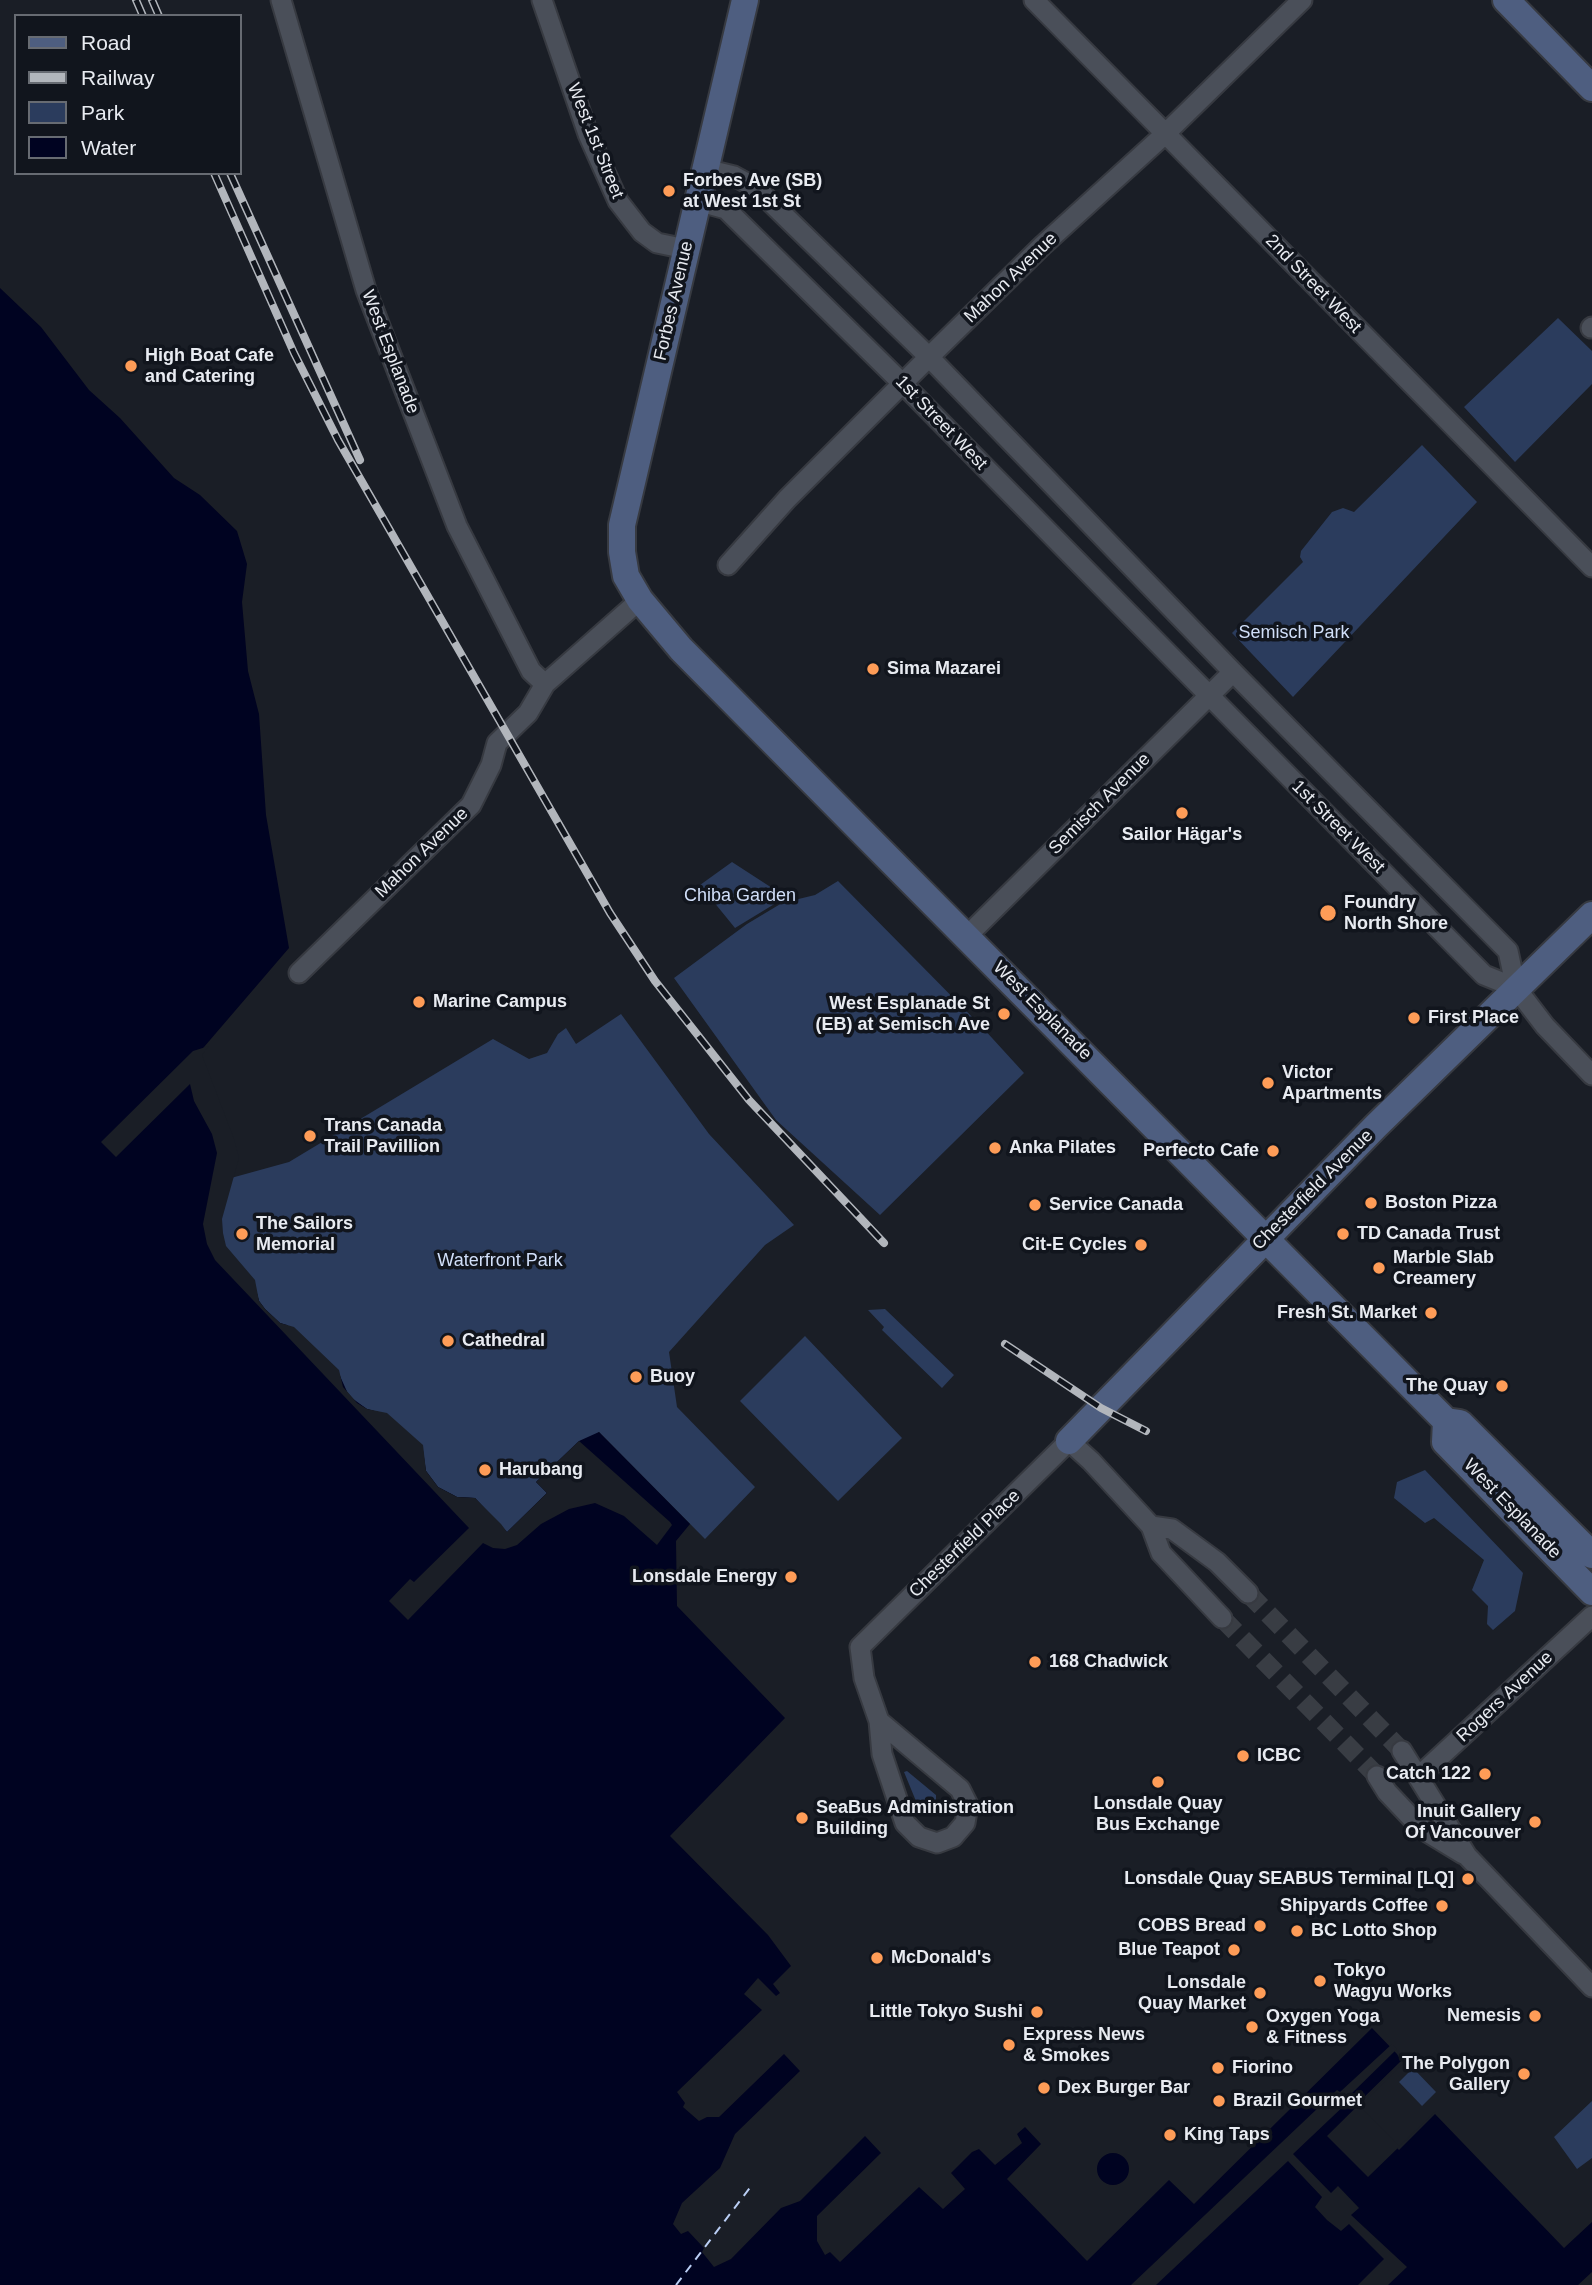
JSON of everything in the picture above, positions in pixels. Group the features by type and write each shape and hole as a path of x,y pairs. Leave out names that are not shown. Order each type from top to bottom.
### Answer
{"main road":[{"name":"Forbes Avenue","path":"640,600 626,576 622,552 622,525 745,0"},
{"path":"1506,0 1592,88"},
{"name":"West Esplanade","path":"640,600 681,649 1446,1421 1460,1423 1592,1555"},
{"name":"Chesterfield Avenue","path":"1069,1441 1266,1238 1592,915"},
{"name":"West Esplanade","path":"1446,1421 1446,1442 1592,1592"}],"street":[{"name":"West Esplanade","path":"281,0 375,315 457,526 531,671 545,684"},
{"name":"West 1st Street","path":"542,0 588,134 618,201 642,232 657,243 686,249"},
{"name":"2nd Street West","path":"1034,0 1592,567"},
{"name":"Mahon Avenue","path":"728,565 787,499 929,357 1302,0"},
{"path":"705,169 734,176 756,188 929,357"},
{"name":"1st Street West","path":"697,201 726,209 903,384 1484,975 1516,988"},
{"name":"1st Street West","path":"929,357 1233,672 1508,951 1516,988"},
{"name":"Mahon Avenue","path":"299,973 471,805 491,765 497,743 527,713 545,684 640,600"},
{"name":"Semisch Avenue","path":"967,936 1233,672"},
{"path":"1516,988 1545,1026 1592,1075"},
{"path":"1069,1441 1151,1526 1161,1553 1222,1618"},
{"name":"Chesterfield Place","path":"879,1721 864,1678 860,1647 1069,1441"},
{"path":"1151,1526 1172,1529 1217,1562 1248,1593"},
{"name":"Rogers Avenue","path":"1418,1777 1592,1616"},
{"path":"879,1721 960,1788 968,1805 965,1823 953,1837 937,1843 919,1837 905,1823 882,1754 879,1721"},
{"path":"1402,1751 1468,1856 1592,1987"},
{"path":"1418,1777 1398,1781 1377,1776 1387,1792 1422,1829 1468,1856"}],"green space":[{"path":"1558,318 1592,351 1592,384 1515,462 1464,407"},
{"name":"Semisch Park","path":"1422,445 1477,502 1293,697 1232,633 1303,562 1301,551 1332,512 1343,508 1354,512"},
{"name":"Chiba Garden","path":"732,862 786,897 735,928 700,885"},
{"path":"838,881 1024,1073 880,1215 776,1120 674,978 747,924 782,903 815,895"},
{"name":"Waterfront Park","path":"621,1014 709,1134 794,1225 765,1245 669,1352 677,1407 755,1487 705,1539 599,1432 537,1481 547,1493 507,1533 475,1498 457,1497 438,1487 426,1471 422,1456 382,1413 357,1403 343,1387 340,1376 265,1309 259,1301 255,1286 223,1248 218,1218 231,1178 289,1162 493,1039 529,1059 547,1053 558,1034 566,1028 576,1044"},
{"path":"885,1309 954,1375 942,1388 882,1330 884,1327 868,1310"},
{"path":"805,1336 902,1438 838,1501 740,1401"},
{"path":"1425,1470 1523,1573 1515,1611 1493,1630 1487,1624 1488,1606 1472,1590 1484,1560 1434,1518 1425,1523 1394,1498 1397,1482"},
{"path":"907,1771 936,1795 936,1802 928,1807 918,1806 904,1772"},
{"path":"1413,2068 1436,2092 1422,2106 1399,2082"},
{"path":"1592,2101 1592,2158 1577,2169 1554,2137"}],"water":[{"path":"0,288 41,327 89,390 120,418 174,478 200,495 237,531 247,564 242,602 248,671 259,714 266,815 289,948 198,1054 231,1140 218,1218 223,1248 255,1286 259,1301 265,1309 280,1323 287,1325 340,1376 349,1396 367,1409 382,1413 423,1450 426,1471 438,1487 457,1497 475,1498 507,1532 547,1493 536,1482 579,1441 599,1432 690,1524 676,1541 677,1606 785,1718 670,1836 768,1935 791,1966 773,1984 780,1993 776,1996 758,1978 744,1994 762,2010 677,2092 685,2103 683,2107 699,2121 707,2117 719,2117 784,2054 800,2071 735,2134 720,2168 682,2203 673,2224 681,2234 688,2231 704,2248 702,2252 714,2267 731,2259 781,2208 800,2201 865,2136 881,2153 817,2216 817,2241 825,2255 830,2252 840,2262 919,2187 943,2209 965,2189 951,2173 972,2152 979,2149 995,2165 1022,2143 1017,2134 1025,2127 1041,2144 1007,2179 1087,2261 1169,2180 1194,2204 1372,2028 1401,2061 1355,2106 1399,2150 1435,2114 1564,2248 1592,2222 1592,2272 1578,2285 0,2285"},
{"path":"1113,2153 1124,2158 1129,2169 1124,2180 1113,2185 1102,2180 1097,2169 1102,2158"}],"pier":[{"path":"209,1046 202,1055 239,1158 222,1219 223,1233 226,1246 255,1280 259,1301 265,1309 280,1323 294,1327 339,1370 343,1387 357,1403 367,1409 387,1413 423,1445 426,1471 438,1487 457,1497 475,1498 507,1532 547,1493 536,1482 579,1441 670,1522 672,1525 657,1545 624,1516 595,1503 569,1509 541,1524 517,1545 505,1549 493,1548 483,1543 408,1620 389,1601 410,1579 414,1582 469,1528 215,1260 207,1244 203,1224 217,1153 212,1134 194,1101 190,1084 116,1157 101,1142 193,1051"},
{"path":"1392,2044 1397,2049 1347,2098 1349,2101 1293,2154 1331,2193 1338,2186 1359,2208 1351,2215 1407,2267 1388,2285 1358,2285 1384,2259 1349,2224 1341,2231 1327,2220 1315,2207 1322,2197 1288,2161 1156,2285 1131,2285 1337,2090 1340,2092"},
{"path":"1404,2060 1360,2106 1399,2146 1436,2111 1368,2177 1327,2136"}],"ferry route":[{"path":"676,2285 752,2185"}],"tunnel":[{"path":"1248,1593 1402,1751"},
{"path":"1222,1618 1377,1776"}],"railway":[{"path":"136,0 142,14"},
{"path":"152,0 158,14"},
{"path":"215,175 294,353 338,440 610,913 655,981 749,1100 884,1243"},
{"path":"231,175 360,460"},
{"path":"1005,1344 1101,1408 1146,1431"}],"place":[{"name":"Forbes Ave (SB) at West 1st St","path":"669,191"},
{"name":"High Boat Cafe and Catering","path":"131,366"},
{"name":"Sima Mazarei","path":"873,669"},
{"name":"Sailor Hägar's","path":"1182,813"},
{"name":"Foundry North Shore","path":"1328,913"},
{"name":"Marine Campus","path":"419,1002"},
{"name":"West Esplanade St (EB) at Semisch Ave","path":"1004,1014"},
{"name":"First Place","path":"1414,1018"},
{"name":"Victor Apartments","path":"1268,1083"},
{"name":"Trans Canada Trail Pavillion","path":"310,1136"},
{"name":"Anka Pilates","path":"995,1148"},
{"name":"Perfecto Cafe","path":"1273,1151"},
{"name":"Boston Pizza","path":"1371,1203"},
{"name":"Service Canada","path":"1035,1205"},
{"name":"The Sailors Memorial","path":"242,1234"},
{"name":"TD Canada Trust","path":"1343,1234"},
{"name":"Cit-E Cycles","path":"1141,1245"},
{"name":"Marble Slab Creamery","path":"1379,1268"},
{"name":"Fresh St. Market","path":"1431,1313"},
{"name":"Cathedral","path":"448,1341"},
{"name":"Buoy","path":"636,1377"},
{"name":"The Quay","path":"1502,1386"},
{"name":"Harubang","path":"485,1470"},
{"name":"Lonsdale Energy","path":"791,1577"},
{"name":"168 Chadwick","path":"1035,1662"},
{"name":"ICBC","path":"1243,1756"},
{"name":"Catch 122","path":"1485,1774"},
{"name":"Lonsdale Quay Bus Exchange","path":"1158,1782"},
{"name":"SeaBus Administration Building","path":"802,1818"},
{"name":"Inuit Gallery Of Vancouver","path":"1535,1822"},
{"name":"Lonsdale Quay SEABUS Terminal [LQ]","path":"1468,1879"},
{"name":"Shipyards Coffee","path":"1442,1906"},
{"name":"COBS Bread","path":"1260,1926"},
{"name":"BC Lotto Shop","path":"1297,1931"},
{"name":"Blue Teapot","path":"1234,1950"},
{"name":"McDonald's","path":"877,1958"},
{"name":"Tokyo Wagyu Works","path":"1320,1981"},
{"name":"Lonsdale Quay Market","path":"1260,1993"},
{"name":"Little Tokyo Sushi","path":"1037,2012"},
{"name":"Nemesis","path":"1535,2016"},
{"name":"Oxygen Yoga & Fitness","path":"1252,2027"},
{"name":"Express News & Smokes","path":"1009,2045"},
{"name":"Fiorino","path":"1218,2068"},
{"name":"The Polygon Gallery","path":"1524,2074"},
{"name":"Dex Burger Bar","path":"1044,2088"},
{"name":"Brazil Gourmet","path":"1219,2101"},
{"name":"King Taps","path":"1170,2135"}]}
